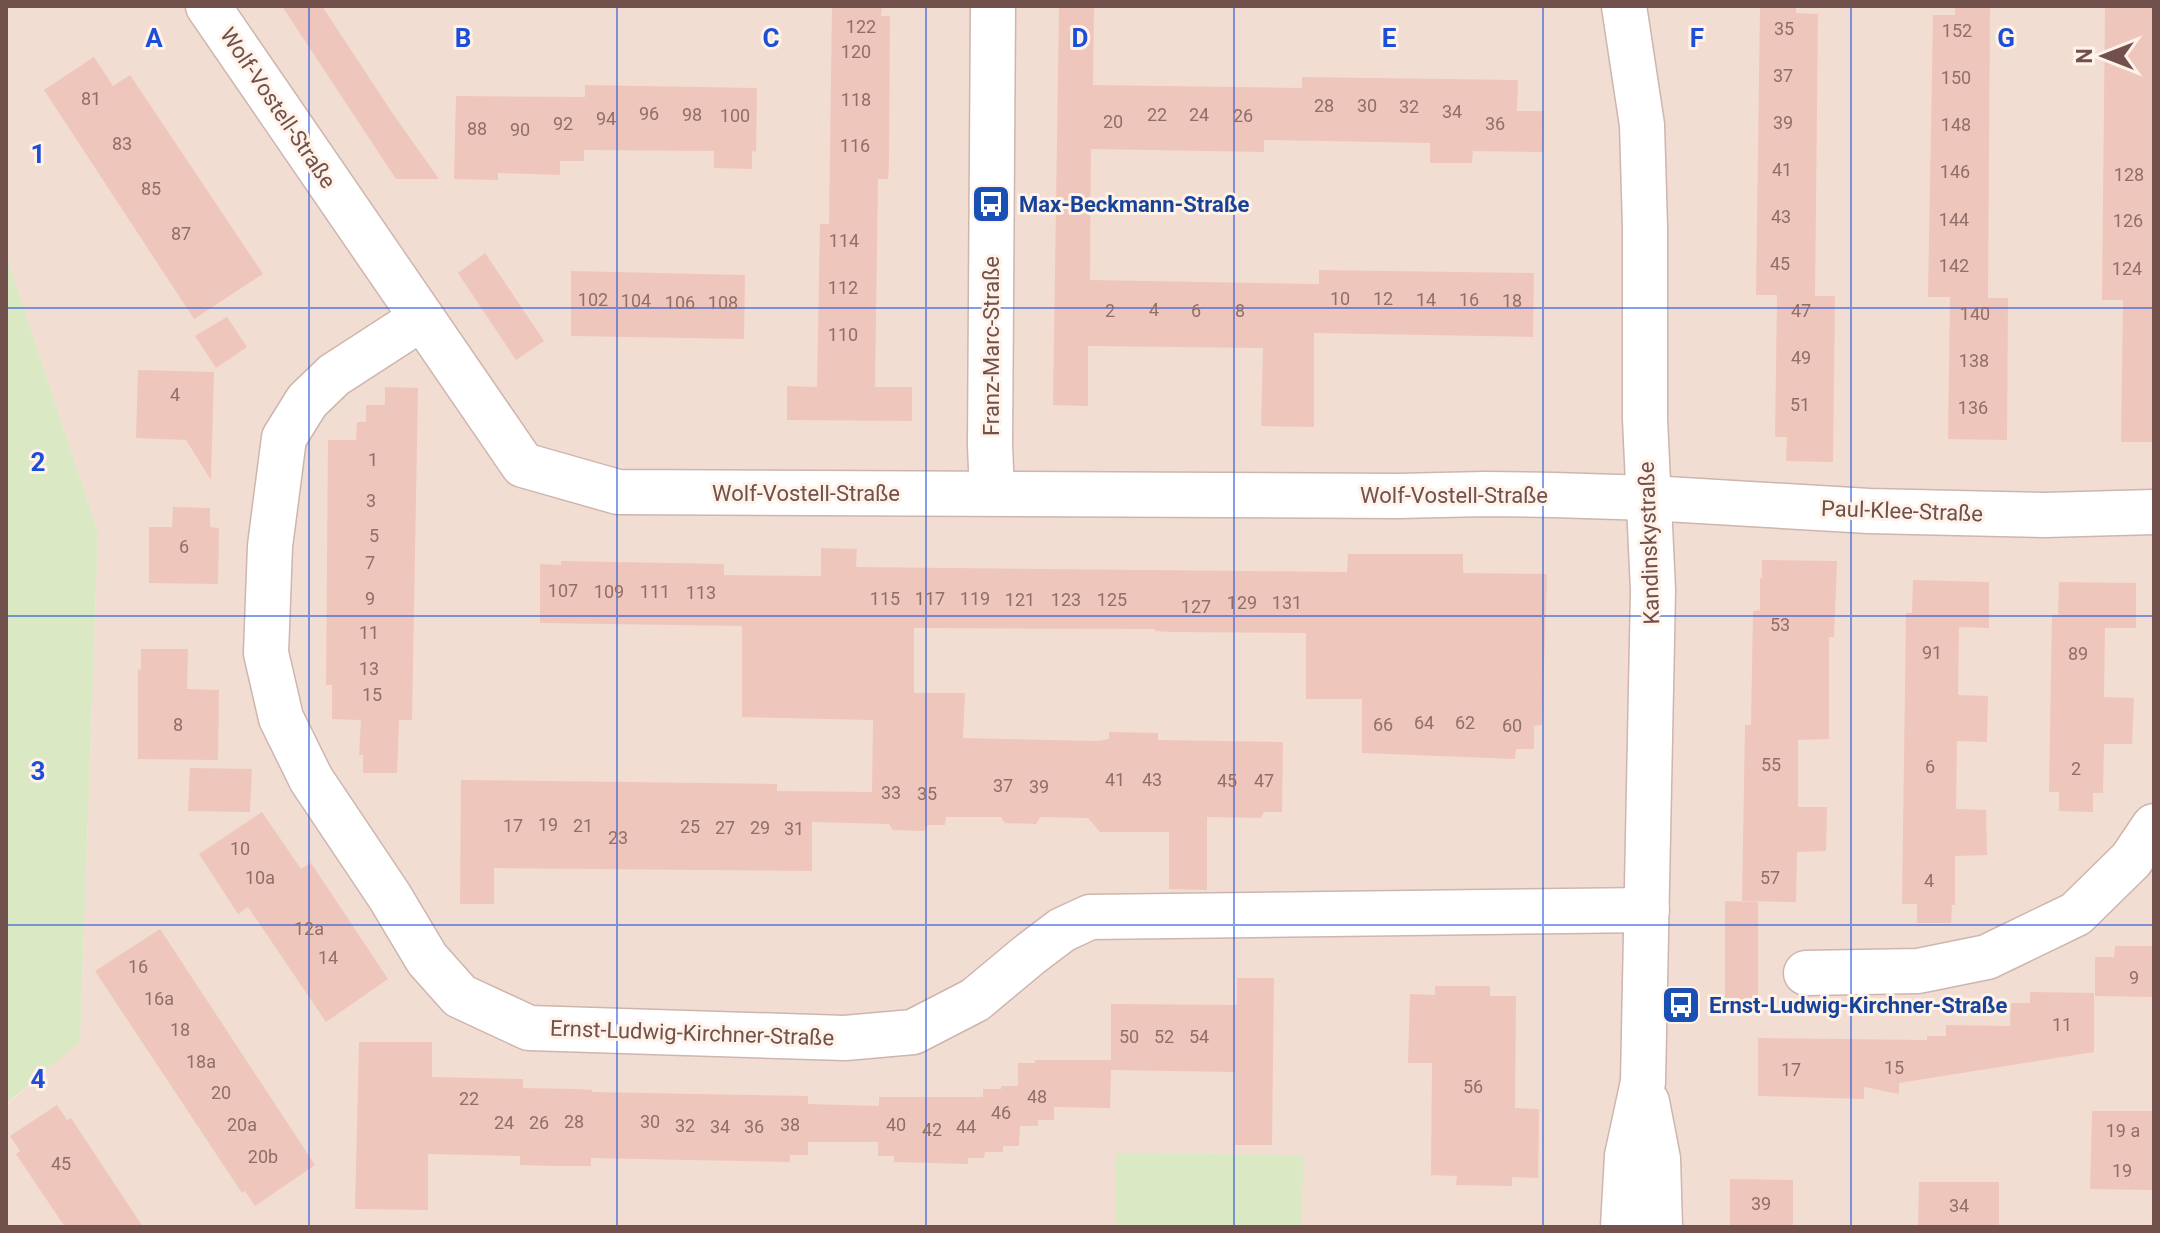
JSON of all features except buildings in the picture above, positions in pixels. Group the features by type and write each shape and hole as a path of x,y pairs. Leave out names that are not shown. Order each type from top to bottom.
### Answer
{"street":[{"name":"Wolf-Vostell-Straße","path":"208,6 523,465 618,492 1485,494 1649,498"},
{"name":"Franz-Marc-Straße","path":"992,493 993,6"},
{"name":"Kandinskystraße","path":"1623,1227 1627,1156 1643,1082 1653,590 1645,419 1642,125 1624,6"},
{"name":"Ernst-Ludwig-Kirchner-Straße","path":"422,318 334,375 307,401 284,438 270,546 266,653 281,718 311,779 383,886 427,959 460,996 529,1028 845,1038 913,1032 975,1000 1062,930 1090,917 1647,910"},
{"name":"Paul-Klee-Straße","path":"1649,498 1884,512 2045,515 2154,512"},
{"path":"1806,973 1918,971 1987,957 2076,914 2131,860 2154,826"},
{"name":"Kandinskystraße","path":"1643,1082 1658,1159 1660,1227"}],"shaded area":[{"path":"6,6 2154,6 2154,1227 6,1227 6,1105 80,1041 98,532 6,254"}],"green space":[{"path":"6,254 98,532 80,1042 6,1104"},
{"path":"1116,1153 1303,1155 1302,1227 1116,1227"}],"place":[{"name":"Max-Beckmann-Straße","path":"991,204"},
{"name":"Ernst-Ludwig-Kirchner-Straße","path":"1681,1005"}]}
